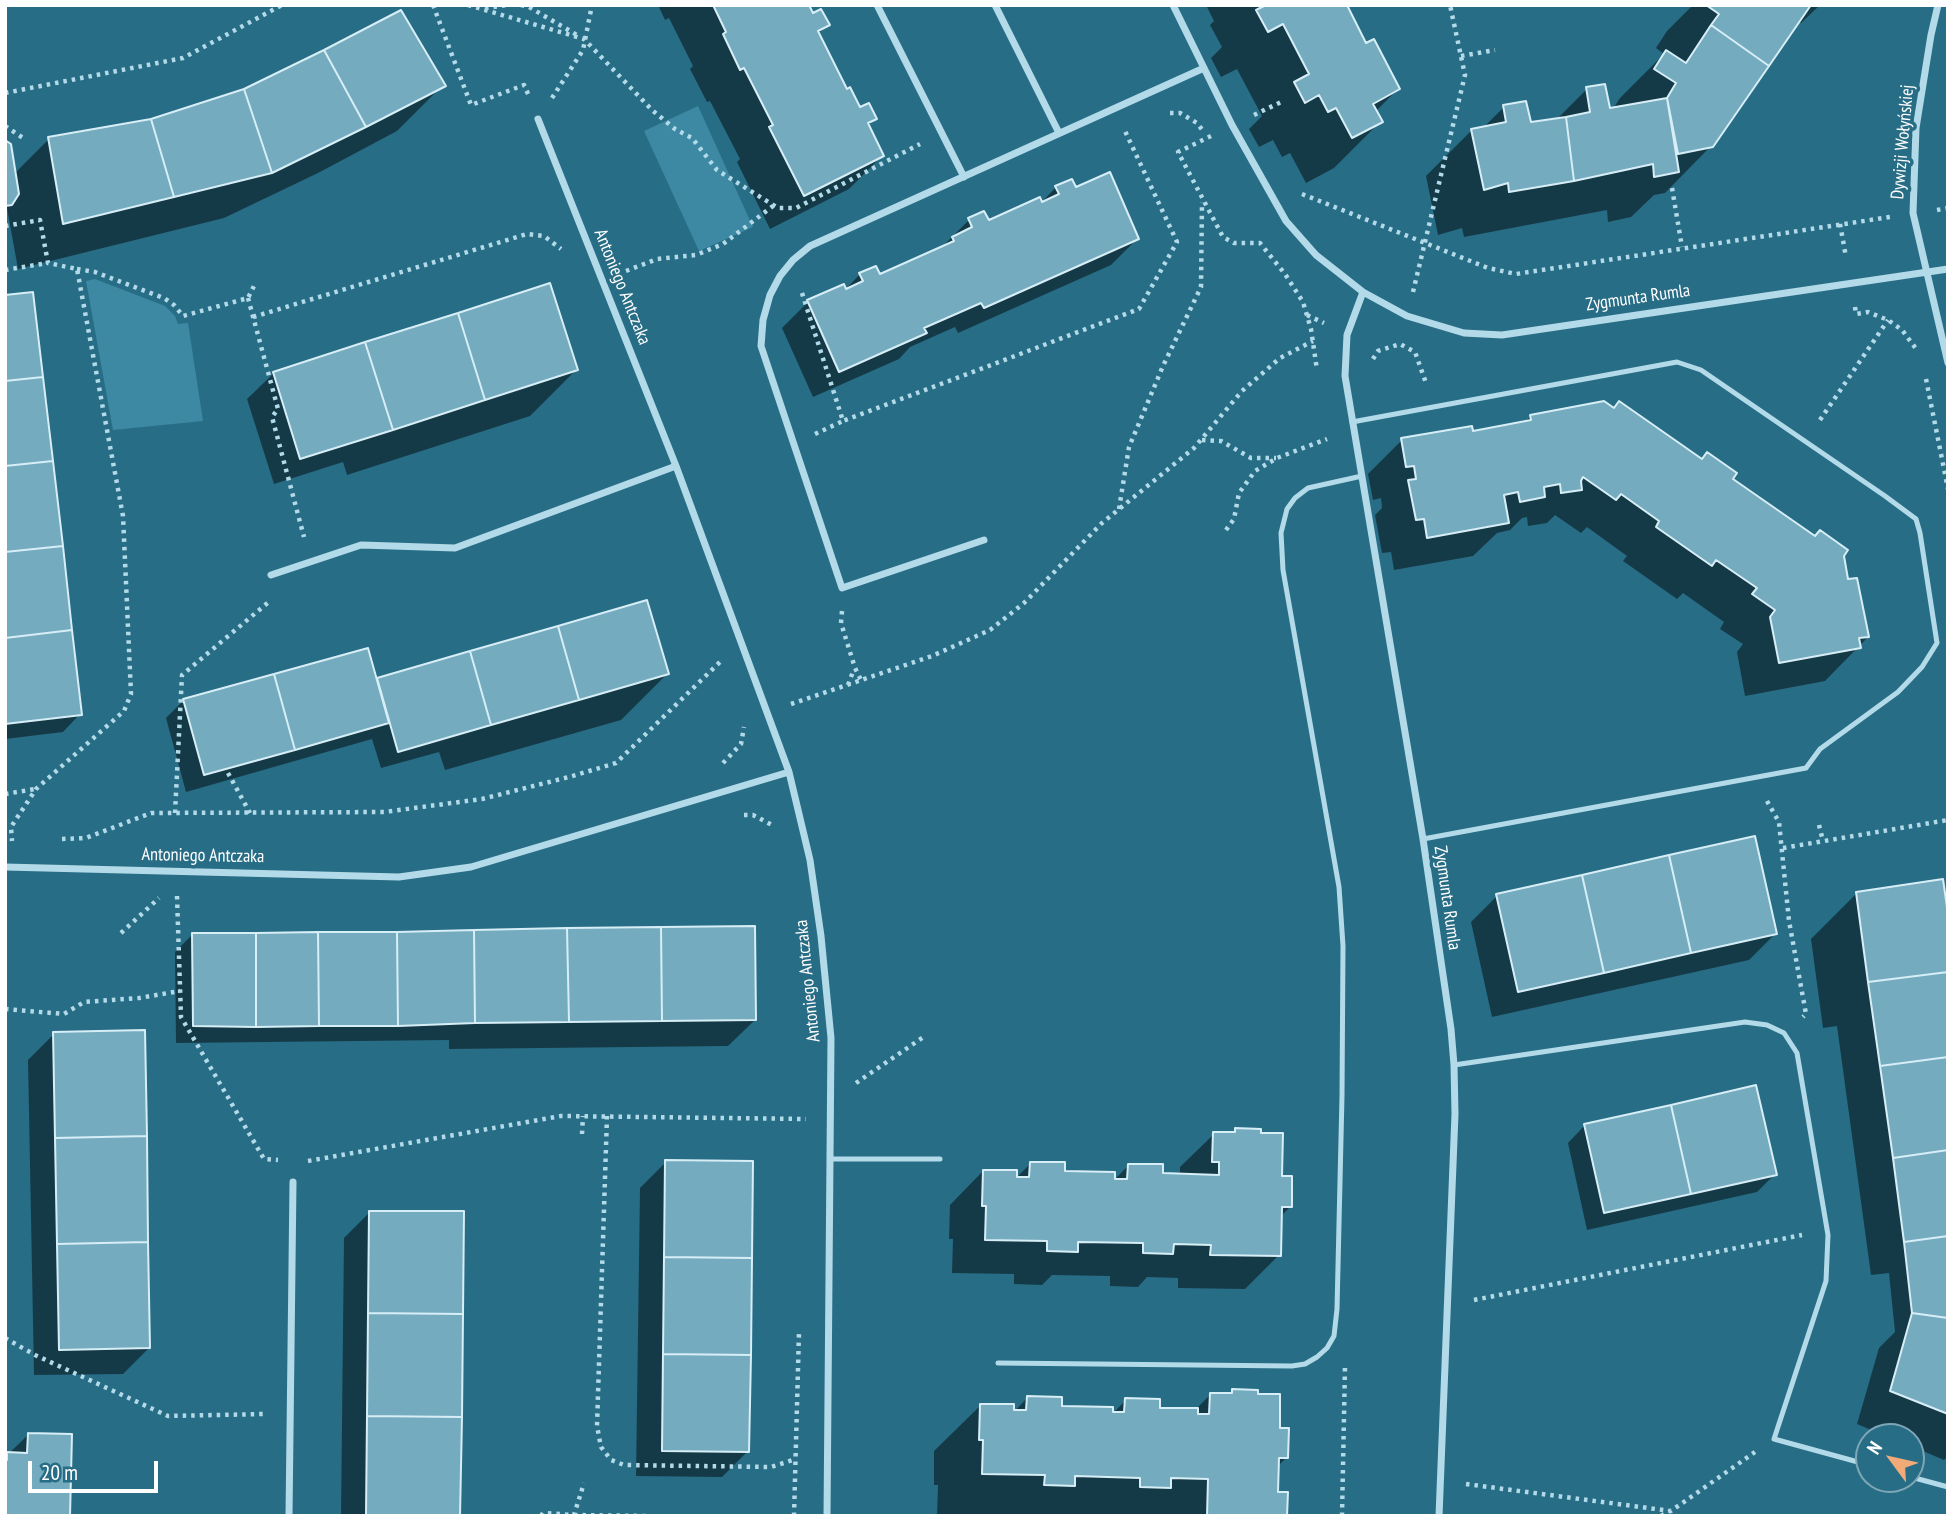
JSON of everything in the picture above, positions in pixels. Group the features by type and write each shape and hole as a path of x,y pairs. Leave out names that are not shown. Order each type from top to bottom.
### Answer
{"street":[{"path":"877,5 964,177"},
{"path":"995,5 1059,133"},
{"name":"Zygmunta Rumla","path":"1174,5 1232,125 1286,221 1316,255 1363,292 1407,316 1464,332 1502,335 1948,269"},
{"name":"Dywizji Wołyńskiej","path":"1938,5 1916,128 1913,213 1948,363"},
{"path":"984,540 842,588 761,346 763,320 770,295 793,260 810,246 1204,68"},
{"name":"Antoniego Antczaka","path":"538,119 676,466 789,772 810,860 831,1038 827,1516"},
{"name":"Zygmunta Rumla","path":"1363,292 1347,335 1345,376 1423,839 1454,1065 1455,1114 1439,1516"},
{"path":"271,575 361,545 455,548 676,466"},
{"name":"Antoniego Antczaka","path":"5,867 399,877 471,867 789,772"},
{"path":"289,1516 293,1182"}],"lane":[{"path":"1352,422 1677,362 1701,369 1916,519 1937,643 1922,667 1898,692 1820,749 1806,768 1423,839"},
{"path":"998,1363 1292,1366 1305,1364 1317,1357 1327,1348 1334,1336 1342,1097 1342,934 1339,887 1283,570 1280,533 1287,509 1295,498 1308,488 1362,476"},
{"path":"1454,1065 1745,1022 1767,1025 1784,1033 1797,1053 1827,1230 1826,1281 1774,1439 1855,1461"},
{"path":"831,1158 940,1159"},
{"path":"1925,1480 1948,1487"}],"path":[{"path":"5,93 183,58 282,5"},
{"path":"433,5 471,104 524,85 538,119"},
{"path":"468,5 584,39"},
{"path":"480,8 508,5"},
{"path":"521,5 584,39 652,110 692,138 716,170 778,208 796,208 941,134"},
{"path":"538,119 583,50 592,5"},
{"path":"1415,287 1465,75 1450,5"},
{"path":"1461,56 1494,50"},
{"path":"1281,102 1178,152 1223,237 1234,243 1260,243 1303,302 1313,341 1317,377"},
{"path":"798,281 843,421 1139,309 1177,242 1115,108"},
{"path":"5,126 23,138"},
{"path":"1672,188 1682,247"},
{"path":"1294,191 1488,268 1516,274 1948,208"},
{"path":"1119,510 1129,447 1163,366 1201,288 1202,200"},
{"path":"602,279 657,259 696,255 723,244 773,206"},
{"path":"5,226 40,220 48,263"},
{"path":"253,317 527,234 544,236 560,247 563,253"},
{"path":"5,270 48,263 95,272 164,298 183,316 248,298"},
{"path":"11,827 36,789 124,711 131,694 124,516 77,269"},
{"path":"254,286 248,298 278,409 272,417 311,561"},
{"path":"1856,314 1868,312 1888,320 1902,330 1918,352"},
{"path":"1805,441 1888,320"},
{"path":"818,695 932,656 990,630 1024,603 1102,523 1149,487 1201,440 1242,391 1280,358 1313,341"},
{"path":"1399,344 1415,352 1434,407"},
{"path":"1925,377 1948,489"},
{"path":"1325,427 1335,482"},
{"path":"1226,530 1234,519 1240,493 1255,471 1277,458 1328,439"},
{"path":"1201,440 1220,441 1251,458 1277,458"},
{"path":"175,813 182,675 277,596 271,575"},
{"path":"842,588 841,623 855,668 862,680"},
{"path":"49,840 86,838 151,813 384,812 482,799 616,763 741,642"},
{"path":"716,649 726,674"},
{"path":"848,685 855,668"},
{"path":"718,765 729,758 741,744 745,725"},
{"path":"228,773 250,813"},
{"path":"5,794 36,789"},
{"path":"1762,798 1769,802 1779,822 1789,921 1806,1014 1784,1033"},
{"path":"736,814 753,815 772,824 776,831"},
{"path":"5,819 11,827 12,842"},
{"path":"1783,848 1948,820"},
{"path":"1819,825 1823,841"},
{"path":"5,842 24,841"},
{"path":"176,871 181,1017 264,1159 283,1160"},
{"path":"121,933 160,897"},
{"path":"5,1009 64,1014 84,1002 139,998 180,991"},
{"path":"890,1059 925,1036"},
{"path":"302,1161 561,1116 805,1119 805,1109"},
{"path":"582,1134 583,1116"},
{"path":"607,1116 597,1426 601,1447 611,1460 624,1465 771,1467 796,1459"},
{"path":"1447,1305 1827,1230"},
{"path":"794,1516 800,1323"},
{"path":"1334,1336 1346,1351 1342,1516"},
{"path":"5,1338 35,1355 168,1416 290,1414"},
{"path":"1661,1516 1774,1439"},
{"path":"1441,1481 1671,1511"},
{"path":"574,1515 584,1483"},
{"path":"541,1516 543,1513 648,1516"}],"shaded area":[{"path":"698,106 753,227 699,251 644,131"},
{"path":"95,279 165,306 175,316 178,324 188,323 203,421 113,430 86,281"}],"building":[{"path":"713,5 809,5 813,13 821,9 830,25 818,31 847,89 850,87 860,107 869,103 877,119 868,123 884,156 804,196 769,127 773,125 744,68 740,70"},
{"path":"1266,5 1347,5 1366,43 1374,39 1400,89 1373,104 1383,122 1352,138 1336,108 1328,112 1319,95 1305,103 1294,82 1309,74 1283,24 1268,32 1256,10"},
{"path":"1706,5 1811,5 1769,66 1711,25 1719,14"},
{"path":"401,10 446,86 366,127 324,50"},
{"path":"1711,25 1769,66 1713,147 1678,154 1667,98 1676,83 1654,69 1666,50 1686,63"},
{"path":"324,50 366,127 272,173 244,89"},
{"path":"1605,84 1610,108 1667,98 1679,172 1654,177 1653,164 1574,181 1566,117 1590,112 1586,87"},
{"path":"244,89 272,173 174,197 151,119"},
{"path":"1526,101 1531,122 1566,117 1574,181 1509,192 1508,183 1484,190 1471,129 1506,122 1503,105"},
{"path":"151,119 174,197 63,224 48,137"},
{"path":"5,140 11,144 19,194 12,205 5,206"},
{"path":"1110,172 1139,239 984,308 981,303 924,328 927,333 839,372 807,300 844,284 846,289 863,281 859,273 876,266 880,274 954,241 952,237 972,227 968,218 984,211 989,220 1040,197 1042,202 1059,194 1055,186 1072,179 1076,187"},
{"path":"550,283 578,370 485,400 458,313"},
{"path":"33,292 43,377 5,381 5,295"},
{"path":"458,313 485,400 393,430 365,342"},
{"path":"365,342 393,430 300,459 273,372"},
{"path":"43,377 53,461 5,466 5,381"},
{"path":"1604,401 1614,408 1619,401 1702,459 1707,452 1737,473 1733,479 1815,536 1820,530 1848,550 1844,556 1848,579 1857,578 1869,637 1859,638 1861,648 1779,663 1770,617 1775,610 1752,594 1757,588 1716,560 1712,566 1656,527 1659,521 1621,494 1616,500 1583,477 1582,490 1561,493 1560,484 1544,487 1545,497 1520,502 1518,492 1504,495 1509,523 1427,538 1424,519 1416,520 1408,480 1416,479 1414,466 1406,467 1401,438 1472,426 1473,431 1531,420 1530,415"},
{"path":"53,461 63,546 5,552 5,466"},
{"path":"63,546 72,630 5,638 5,552"},
{"path":"647,600 669,674 579,700 558,626"},
{"path":"558,626 579,700 491,725 470,651"},
{"path":"72,630 82,715 5,724 5,638"},
{"path":"368,648 389,723 295,750 274,674"},
{"path":"470,651 491,725 398,752 377,678"},
{"path":"274,674 295,750 204,775 183,699"},
{"path":"1755,836 1777,934 1691,953 1669,855"},
{"path":"1669,855 1691,953 1604,973 1582,875"},
{"path":"1582,875 1604,973 1518,992 1496,894"},
{"path":"1943,879 1948,914 1948,972 1868,982 1856,892"},
{"path":"755,926 756,1020 662,1021 661,927"},
{"path":"661,927 662,1021 569,1022 567,928"},
{"path":"567,928 569,1022 475,1023 474,930"},
{"path":"474,930 475,1023 398,1026 397,932"},
{"path":"318,932 397,932 398,1026 319,1026"},
{"path":"318,932 319,1026 256,1027 256,933"},
{"path":"192,933 256,933 256,1027 193,1026"},
{"path":"1948,972 1948,1057 1880,1066 1868,982"},
{"path":"145,1030 147,1136 55,1138 53,1032"},
{"path":"1948,1057 1948,1150 1893,1158 1880,1066"},
{"path":"1756,1085 1777,1175 1691,1194 1671,1105"},
{"path":"1671,1105 1691,1194 1604,1213 1584,1124"},
{"path":"1235,1128 1261,1129 1261,1133 1283,1133 1282,1176 1292,1176 1292,1207 1282,1207 1281,1256 1210,1255 1211,1245 1174,1244 1173,1254 1143,1253 1143,1243 1078,1242 1078,1252 1047,1251 1047,1241 985,1240 983,1170 1017,1170 1017,1177 1029,1177 1030,1162 1065,1162 1065,1171 1115,1172 1115,1179 1127,1179 1128,1164 1163,1164 1163,1173 1219,1175 1219,1162 1212,1162 1213,1132 1235,1132"},
{"path":"147,1136 148,1242 57,1244 55,1138"},
{"path":"1948,1150 1948,1236 1904,1242 1893,1158"},
{"path":"665,1160 753,1161 752,1258 664,1257"},
{"path":"369,1211 464,1211 463,1314 368,1313"},
{"path":"1948,1236 1948,1318 1912,1313 1904,1242"},
{"path":"148,1242 150,1348 59,1350 57,1244"},
{"path":"664,1257 752,1258 751,1355 663,1354"},
{"path":"368,1313 463,1314 462,1417 367,1416"},
{"path":"1912,1313 1948,1318 1948,1414 1890,1391"},
{"path":"663,1354 751,1355 749,1452 662,1451"},
{"path":"1232,1389 1258,1390 1258,1394 1280,1394 1280,1428 1289,1428 1288,1458 1279,1458 1278,1492 1288,1492 1287,1516 1207,1516 1208,1479 1171,1478 1171,1488 1140,1487 1140,1478 1075,1476 1075,1486 1044,1485 1045,1475 982,1474 980,1404 1014,1404 1014,1410 1026,1410 1027,1396 1062,1397 1062,1406 1113,1407 1113,1412 1124,1412 1125,1398 1160,1399 1160,1408 1198,1408 1198,1414 1209,1414 1210,1393 1232,1393"},
{"path":"367,1416 462,1417 460,1516 366,1516"},
{"path":"28,1433 72,1434 70,1516 5,1516 7,1452 27,1453"}]}
